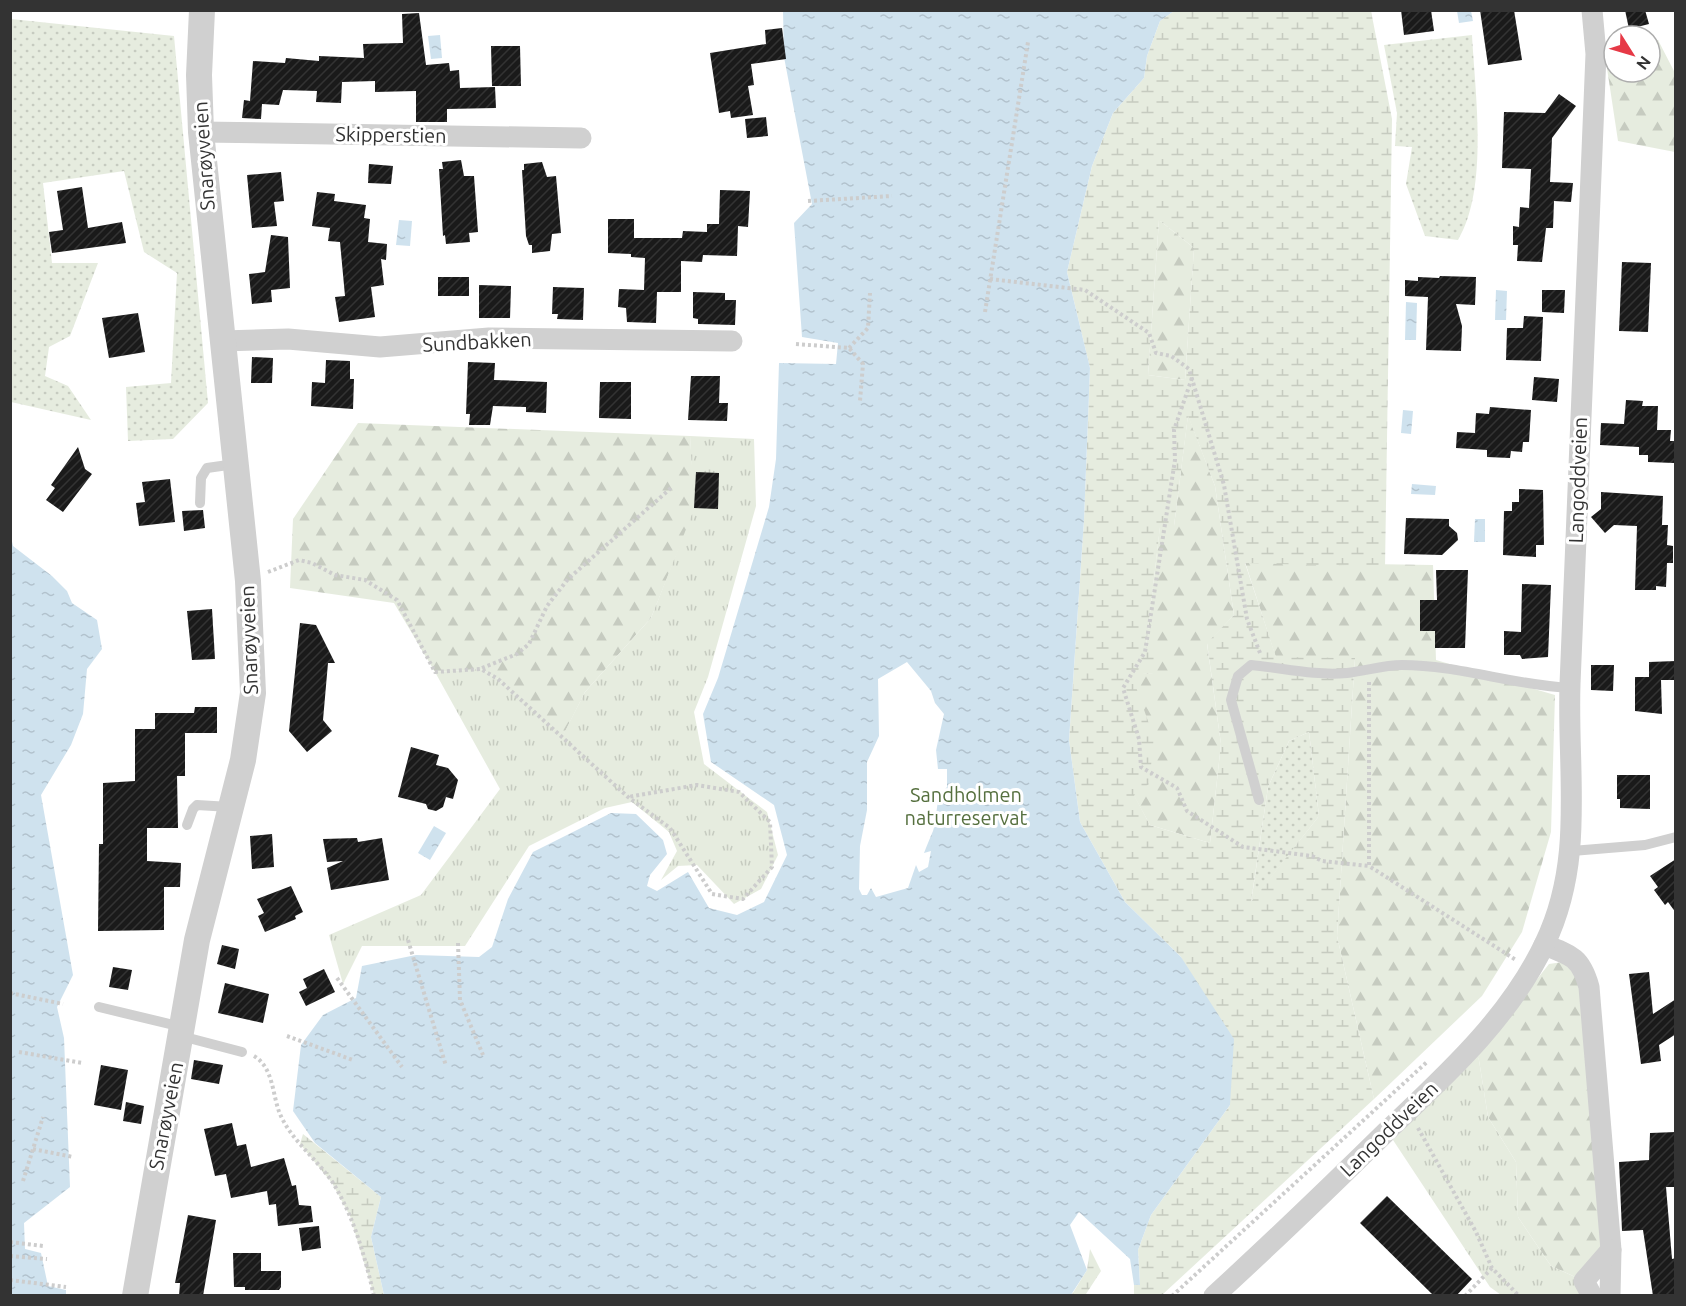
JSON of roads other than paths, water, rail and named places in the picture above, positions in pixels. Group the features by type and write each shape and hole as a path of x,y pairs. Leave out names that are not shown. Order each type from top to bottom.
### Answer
{"street":[{"name":"Snarøyveien","path":"135,1296 207,893 243,760 253,693 248,581 201,132 199,75 202,10"},
{"name":"Langoddveien","path":"1214,1296 1399,1120 1482,1035 1523,980 1545,945 1566,885 1572,851 1570,688 1596,54 1592,10"},
{"name":"Skipperstien","path":"201,132 582,138"},
{"name":"Sundbakken","path":"222,341 288,339 381,347 489,338 732,341"},
{"path":"1545,945 1577,960 1584,970 1589,987 1611,1250 1610,1296"},
{"path":"1592,1296 1584,1281 1611,1250"}],"lane":[{"path":"200,503 201,478 207,468 235,464"},
{"path":"1259,800 1231,700 1238,676 1251,665 1296,672 1346,673 1400,665 1464,671 1545,686 1570,688"},
{"path":"187,825 197,805 230,807"},
{"path":"1572,851 1645,845 1676,837"},
{"path":"99,1007 242,1052"}],"water":[{"path":"783,11 1174,11 1160,21 1147,56 1144,78 1113,113 1092,166 1067,272 1090,368 1084,520 1069,740 1080,822 1125,902 1181,957 1234,1039 1230,1105 1151,1215 1138,1250 1140,1285 1134,1285 1130,1259 1079,1212 1070,1225 1087,1270 1071,1295 384,1295 371,1237 381,1197 315,1143 293,1111 301,1045 323,1015 356,998 362,966 416,955 479,957 492,947 508,899 533,852 611,813 636,814 663,840 667,854 650,875 647,886 657,891 688,872 709,908 737,915 764,902 787,855 774,805 711,762 703,714 718,678 769,507 776,459 779,363 836,364 838,343 802,337 794,223 812,204 784,57","holes":["907,662 931,691 935,703 944,714 936,750 938,769 947,769 947,787 940,797 935,825 924,853 931,851 928,867 919,872 916,865 908,888 876,897 871,888 867,895 862,895 859,889 860,846 867,810 867,762 879,736 878,679"]},
{"path":"1457,11 1471,11 1473,21 1459,23"},
{"path":"440,35 442,58 431,59 428,36"},
{"path":"399,220 412,221 410,246 396,245"},
{"path":"1496,290 1507,291 1506,320 1495,320"},
{"path":"1406,302 1417,303 1416,340 1405,340"},
{"path":"1403,410 1413,411 1411,434 1401,433"},
{"path":"1412,484 1436,486 1435,495 1411,494"},
{"path":"1475,519 1485,519 1485,542 1474,542"},
{"path":"11,537 13,546 52,576 67,591 72,603 97,620 102,649 87,669 83,714 71,745 41,795 73,975 57,1007 64,1038 70,1187 24,1223 25,1249 41,1253 48,1286 66,1290 66,1295 11,1295"},
{"path":"434,826 446,833 430,860 418,853"}],"park label":[{"name":"Sandholmen naturreservat","path":"966,806"}]}
